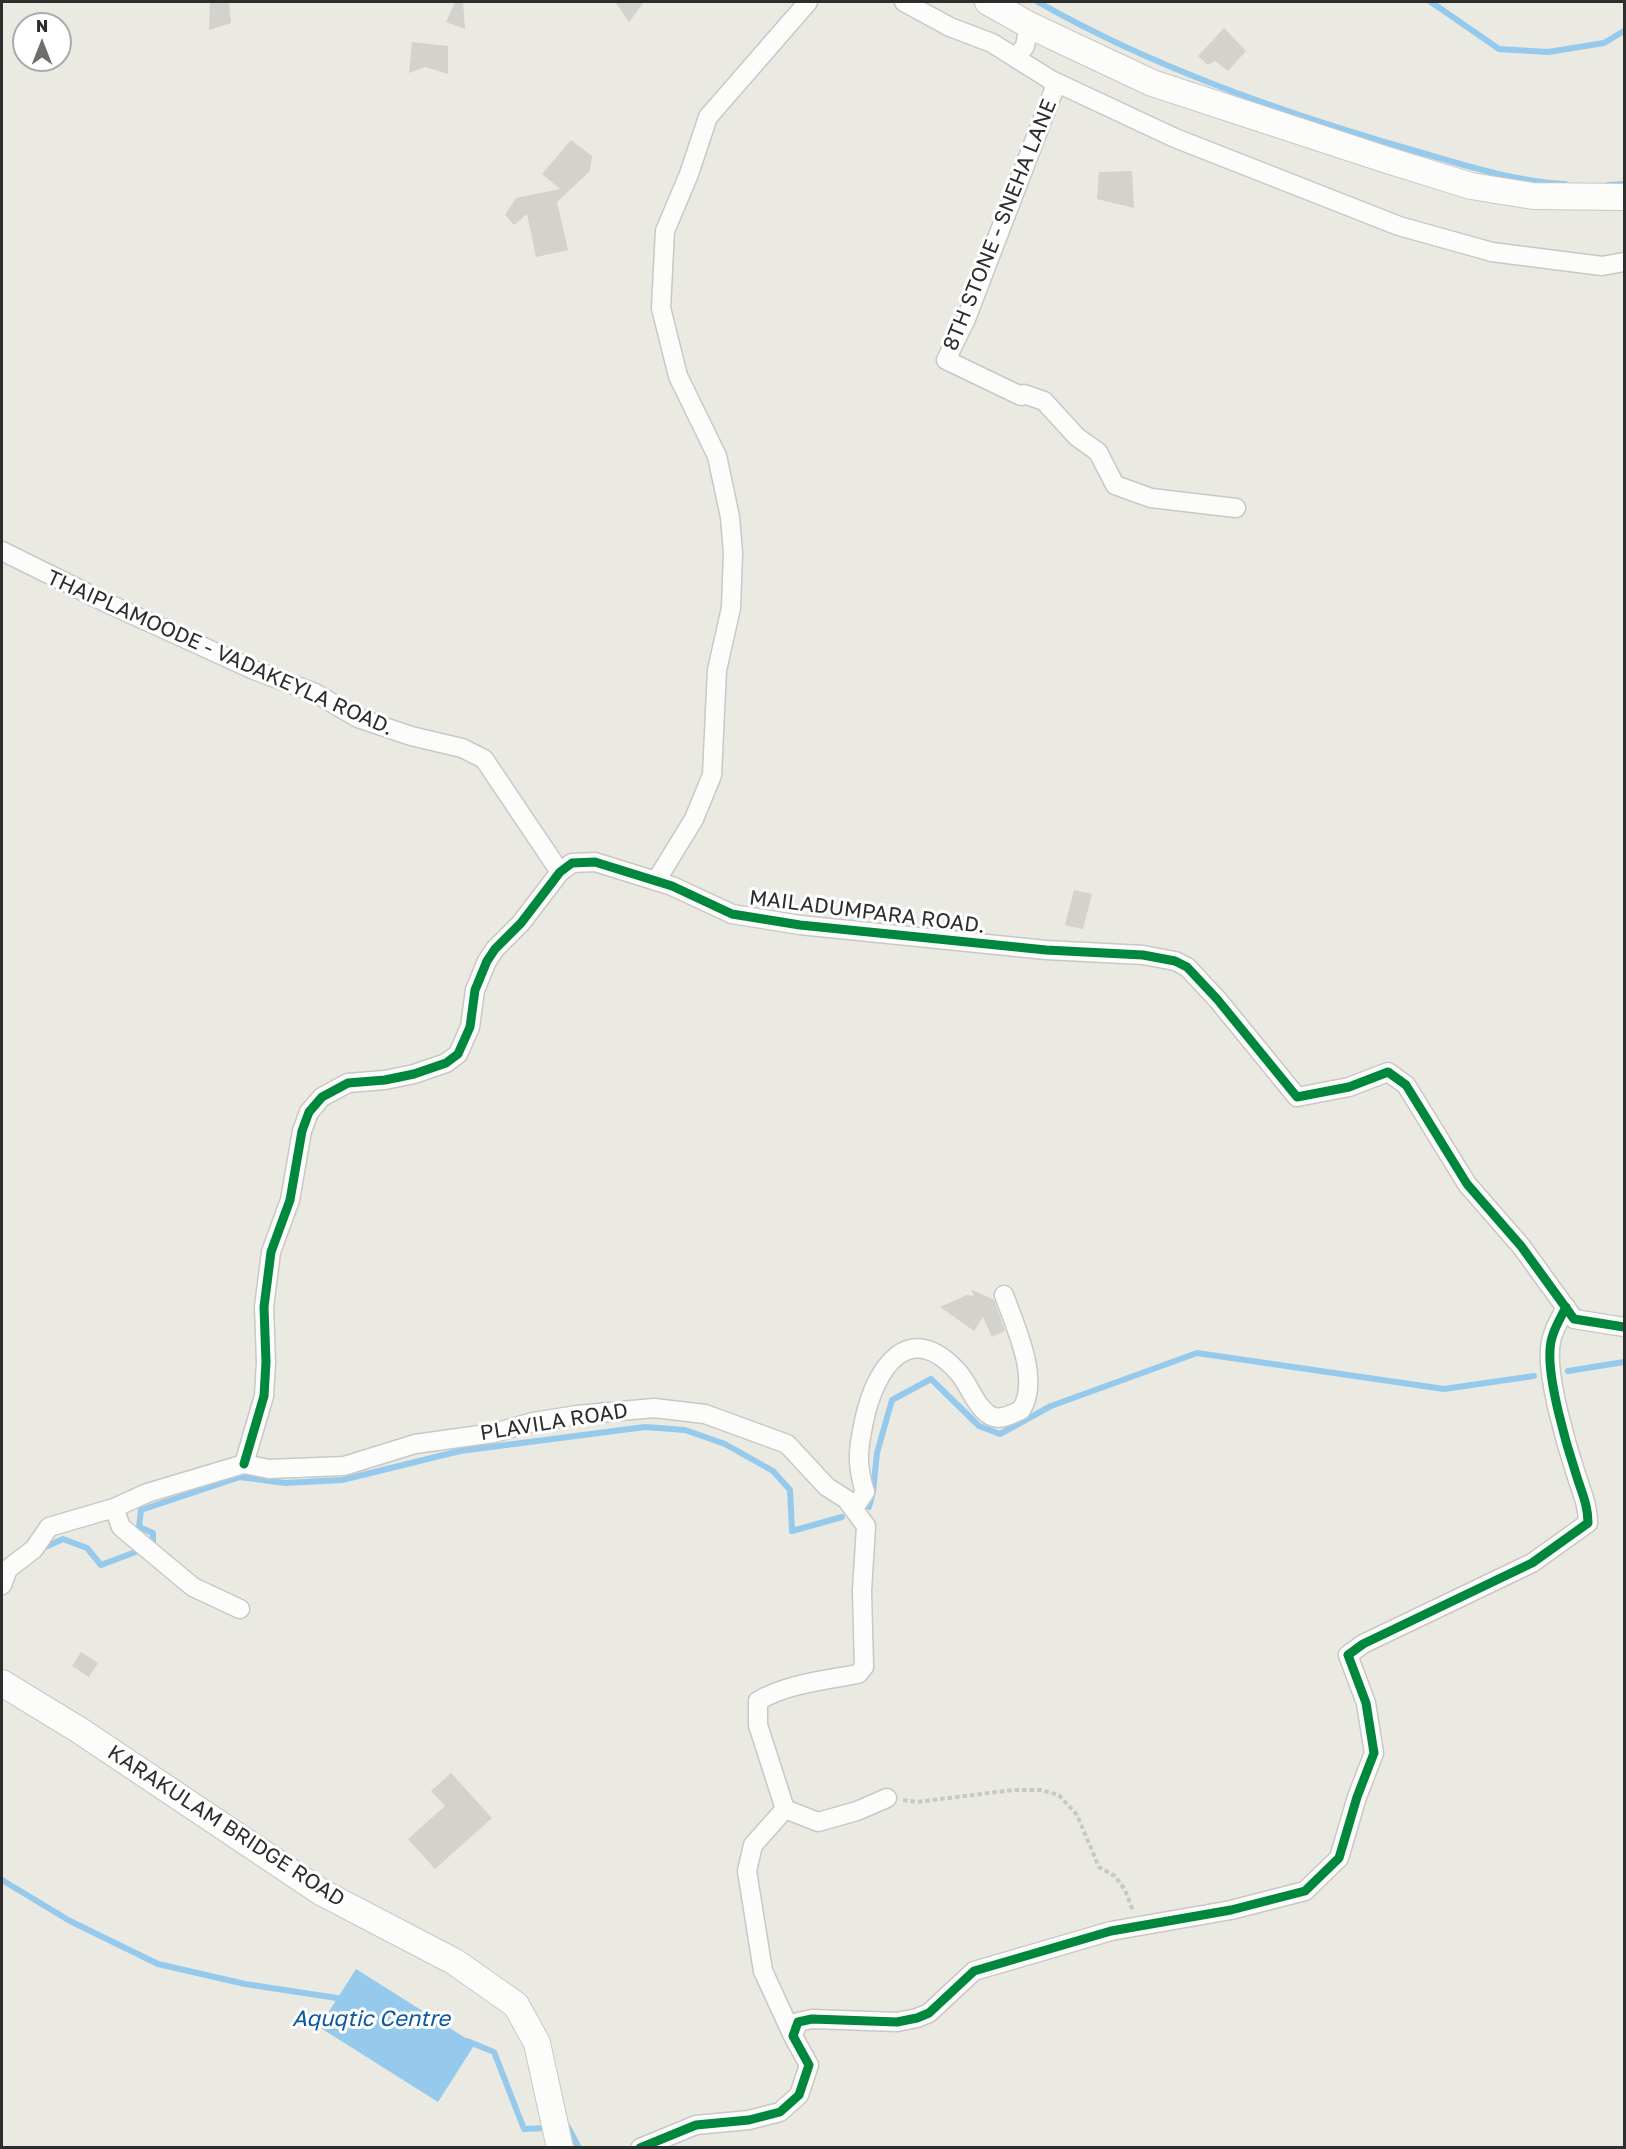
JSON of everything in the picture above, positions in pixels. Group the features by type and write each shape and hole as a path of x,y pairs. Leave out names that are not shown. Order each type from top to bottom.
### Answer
{"main road":[{"path":"988,2 1029,25 1152,83 1471,186 1533,196 1624,197"},
{"name":"KARAKULAM BRIDGE ROAD","path":"2,1683 79,1730 321,1892 455,1962 516,2005 537,2043 559,2144"}],"street":[{"path":"656,881 694,819 712,776 717,669 731,608 733,554 730,517 717,456 678,376 662,308 665,231 689,174 708,117 808,2"},
{"name":"8TH STONE - SNEHA LANE","path":"904,2 950,27 992,43 1051,80 1055,87 966,319 946,360 1021,396 1024,394 1044,401 1077,437 1098,452 1115,485 1151,498 1236,508"},
{"path":"1014,57 1025,46 1029,25"},
{"path":"1051,80 1175,138 1399,226 1492,252 1602,266 1624,262"},
{"name":"THAIPLAMOODE - VADAKEYLA ROAD.","path":"2,551 39,572 107,603 265,674 315,693 358,718 411,736 462,748 483,759 560,872"},
{"name":"MAILADUMPARA ROAD.","path":"560,872 572,863 590,861 656,881 732,914 828,930 1046,950 1143,955 1187,967 1297,1097 1349,1087 1388,1072 1406,1085 1467,1184 1521,1246 1574,1319 1624,1327"},
{"path":"2,1585 8,1569 34,1549 49,1527 114,1508 147,1492 244,1464 264,1396 266,1362 264,1307 271,1252 291,1200 302,1131 309,1112 322,1097 348,1083 385,1080 414,1074 446,1063 458,1054 470,1027 475,990 487,961 495,949 522,923 560,872"},
{"path":"784,1809 758,1725 758,1701 800,1686 858,1674 864,1667 862,1591 866,1526 855,1508 864,1497 865,1492 857,1462 866,1411 872,1392 883,1372 900,1351 920,1347 943,1358 960,1374 979,1404 991,1416 1000,1418 1022,1410 1028,1393 1029,1379 1020,1339 1004,1295"},
{"path":"793,2036 798,2022 812,2019 897,2022 917,2018 928,2013 974,1971 1111,1931 1231,1910 1305,1891 1339,1858 1357,1797 1374,1753 1366,1702 1348,1655 1363,1644 1532,1563 1588,1523 1588,1508 1575,1472 1552,1375 1549,1351 1552,1338 1566,1307"},
{"name":"PLAVILA ROAD","path":"244,1464 268,1468 344,1466 415,1444 495,1433 533,1422 577,1415 654,1408 705,1414 787,1444 826,1488 846,1499 855,1508"},
{"path":"114,1508 121,1527 193,1587 240,1609"},
{"path":"784,1809 818,1822 857,1811 887,1798"},
{"path":"640,2148 696,2125 749,2120 780,2112 799,2096 809,2065 763,1971 747,1871 753,1845 784,1809"}],"path":[{"path":"887,1798 917,1802 1013,1790 1041,1790 1059,1795 1077,1815 1099,1866 1115,1876 1142,1926"}],"water":[{"name":"Aquqtic Centre","path":"356,1969 475,2044 438,2102 319,2027"}],"building":[{"path":"210,2 229,2 231,23 209,30"},
{"path":"455,2 463,2 465,29 446,22"},
{"path":"615,2 644,2 629,22"},
{"path":"1224,28 1246,51 1228,71 1215,61 1208,65 1198,56"},
{"path":"412,42 448,46 448,74 425,67 409,73"},
{"path":"571,140 592,156 590,171 557,202 568,250 536,257 527,214 514,225 505,215 516,198 560,189 542,174"},
{"path":"1132,171 1134,208 1097,199 1099,172"},
{"path":"1074,890 1092,894 1083,929 1065,925"},
{"path":"971,1289 994,1300 1005,1331 992,1337 983,1317 974,1331 940,1307 967,1295 974,1296"},
{"path":"81,1652 98,1663 89,1677 72,1666"},
{"path":"451,1773 492,1818 435,1869 408,1839 445,1806 431,1791"}],"waterway":[{"path":"1038,2 1126,47 1217,86 1264,103 1464,165 1524,179 1565,184"},
{"path":"1431,2 1499,49 1548,52 1604,43 1624,31"},
{"path":"1608,185 1624,184"},
{"path":"869,1507 877,1453 892,1400 931,1379 979,1426 1000,1434 1051,1406 1197,1353 1444,1389 1534,1376"},
{"path":"1568,1371 1624,1362"},
{"path":"41,1549 63,1539 87,1548 101,1565 146,1548 153,1542 153,1533 139,1527 141,1510 240,1477 285,1483 342,1480 460,1451 645,1427 685,1430 725,1444 773,1471 790,1490 792,1531 842,1517"},
{"path":"2,1880 70,1921 158,1964 245,1984 337,1998"},
{"path":"467,2041 494,2052 524,2129 548,2128"},
{"path":"562,2128 568,2127 579,2148"}],"cycle path":[{"path":"244,1464 264,1396 266,1362 264,1307 271,1252 290,1200 302,1131 309,1112 322,1097 348,1083 385,1080 414,1074 446,1063 458,1054 470,1027 475,990 487,961 495,949 521,923 560,872 572,863 595,862 672,886 732,914 800,925 1046,950 1143,955 1175,961 1187,967 1217,999 1297,1097 1349,1087 1388,1072 1406,1085 1467,1184 1521,1246 1574,1319 1624,1327"},
{"path":"640,2148 696,2125 749,2120 780,2112 799,2095 809,2065 793,2036 798,2022 812,2019 897,2022 917,2018 929,2013 974,1971 1111,1931 1231,1910 1305,1891 1339,1858 1357,1797 1374,1753 1366,1703 1348,1655 1363,1644 1532,1563 1588,1523 1586,1504 1558,1412 1550,1364 1555,1328 1566,1307"}]}
